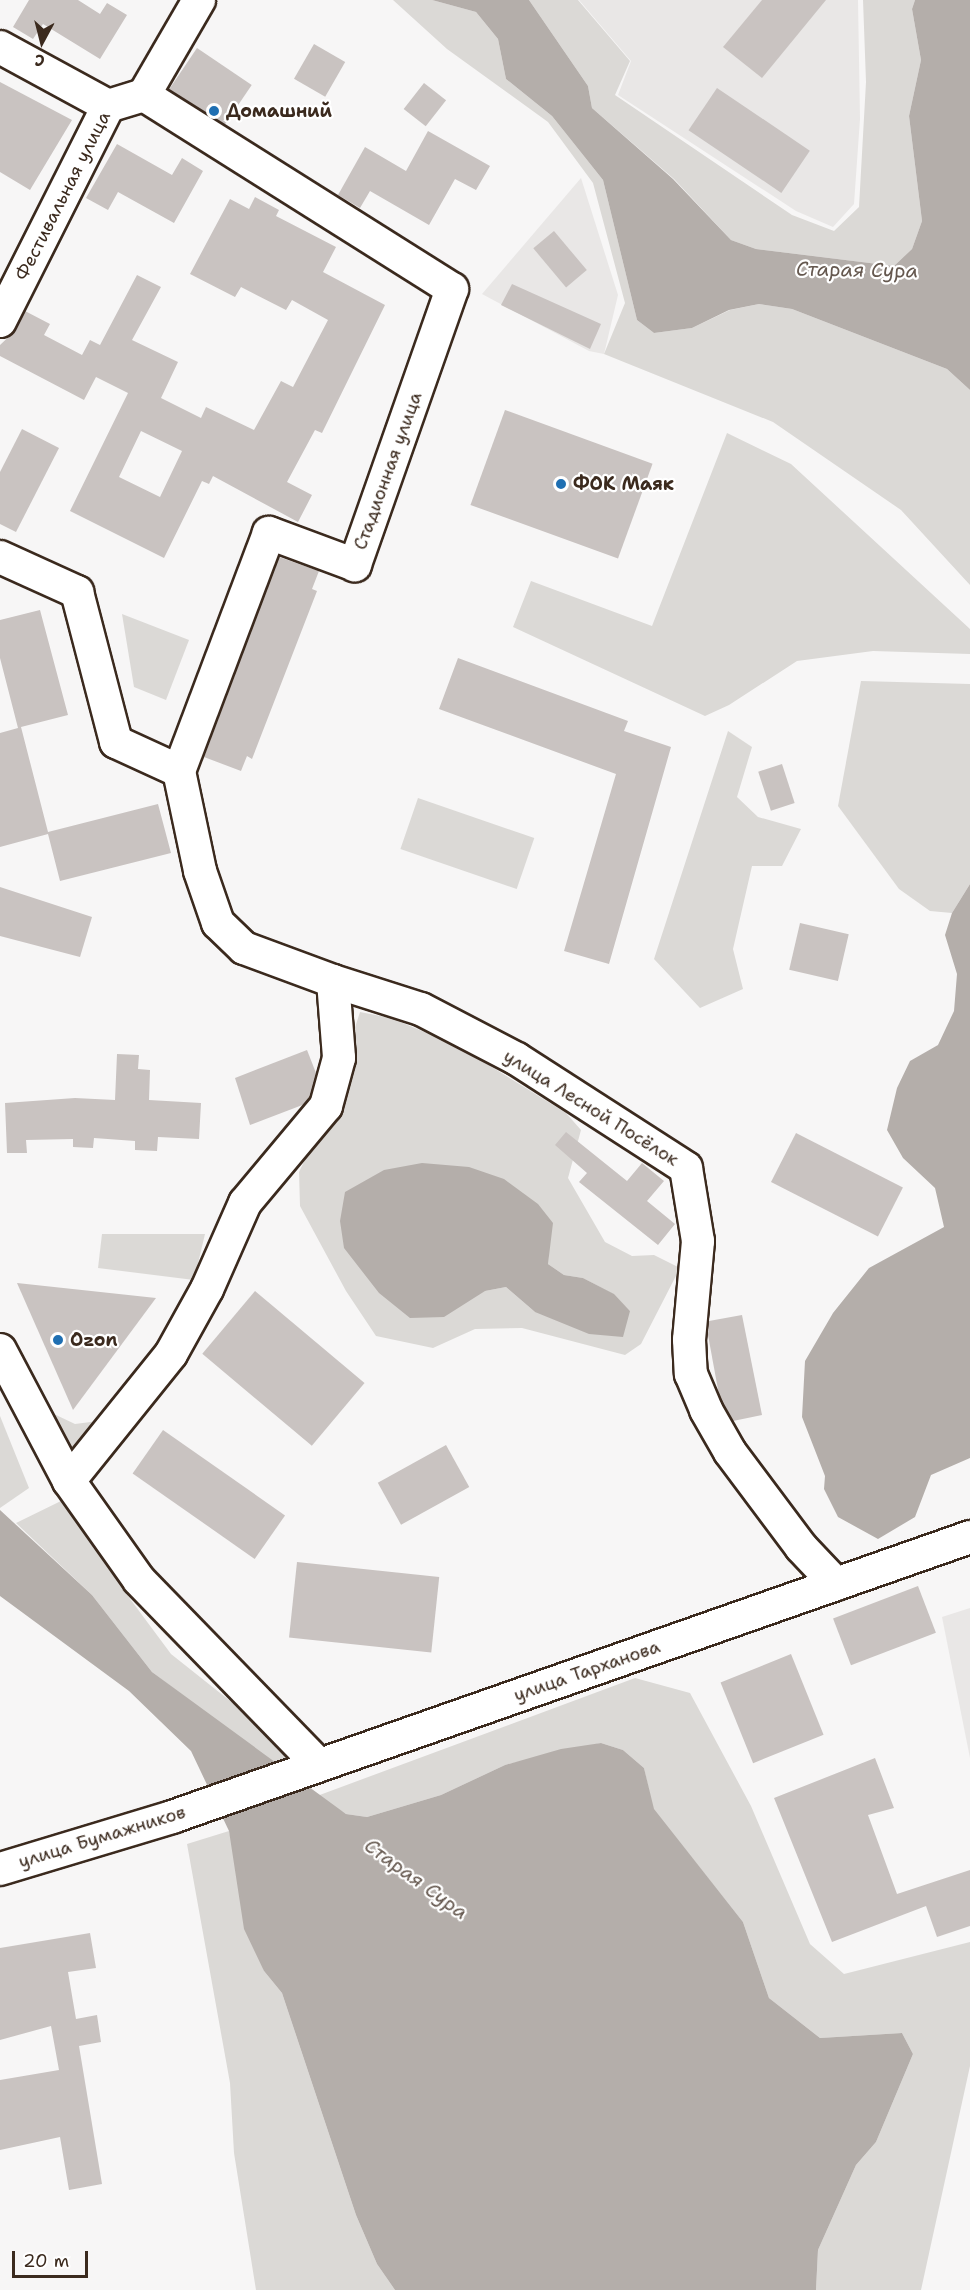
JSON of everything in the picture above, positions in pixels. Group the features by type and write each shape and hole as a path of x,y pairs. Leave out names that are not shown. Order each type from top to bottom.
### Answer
{"street":[{"path":"144,95 199,0"},
{"path":"0,47 108,106"},
{"name":"Фестивальная улица","path":"0,321 108,106 144,95"},
{"name":"Стадионная улица","path":"144,95 452,289 355,565 269,533 179,771"},
{"path":"0,557 77,592 116,741 179,771"},
{"name":"улица Лесной Посёлок","path":"179,771 200,871 218,923 244,948 333,981 422,1009 517,1059 687,1168 698,1241 689,1340 691,1374 706,1410 730,1452 801,1547 836,1584"},
{"path":"69,1481 171,1354 207,1288 245,1203 326,1107 339,1058 333,981"},
{"path":"0,1350 69,1481 139,1580 319,1765"},
{"name":"улица Тарханова","path":"204,1805 970,1537"},
{"name":"улица Бумажников","path":"0,1869 204,1805"}],"shaded area":[{"path":"393,0 432,0 476,12 498,39 506,79 552,116 603,180 637,320 654,333 692,328 730,310 759,304 792,309 947,369 970,390 970,585 901,510 773,422 604,354 625,303 593,183 548,122 447,49"},
{"path":"529,0 578,0 630,61 615,95 792,215 834,231 859,207 866,82 863,0 915,0 912,9 921,60 909,116 922,221 912,249 894,266 756,249 731,240 674,179 592,108 588,86"},
{"path":"579,0 858,0 860,119 854,204 833,227 796,211 618,95 631,61"},
{"path":"581,178 618,295 604,354 589,351 482,294"},
{"path":"727,433 791,464 970,629 970,654 873,651 797,661 729,705 705,716 513,627 531,581 652,626"},
{"path":"122,614 189,640 166,700 134,687"},
{"path":"861,681 970,684 970,884 952,913 930,911 899,889 838,806"},
{"path":"728,731 752,747 737,797 758,817 801,829 782,866 752,866 733,949 743,989 700,1008 654,959"},
{"path":"418,798 534,838 517,889 400,849"},
{"path":"360,1012 391,1018 458,1046 566,1113 581,1130 568,1178 605,1242 632,1256 654,1255 680,1268 641,1344 625,1355 522,1328 475,1329 433,1348 376,1336 346,1291 300,1206 299,1172 317,1135 344,1104 352,1037","holes":["549,1247 548,1264 564,1275 583,1278 613,1294 630,1311 535,1312 506,1287 485,1291"]},
{"path":"102,1234 205,1234 194,1280 98,1268"},
{"path":"35,1405 75,1424 106,1420 71,1469"},
{"path":"0,1416 29,1488 0,1508"},
{"path":"63,1500 91,1534 122,1588 171,1654 293,1751 279,1768 152,1672 92,1595 16,1523"},
{"path":"970,1608 970,1758 942,1617"},
{"path":"635,1678 690,1693 751,1806 810,1944 844,1974 970,1942 970,2066 921,2290 816,2290 818,2250 856,2165 876,2142 913,2054 902,2033 820,2038 769,1998 743,1922 653,1809 644,1768 623,1750 601,1743 505,1765 441,1795 367,1817 346,1814 317,1796"},
{"path":"229,1831 264,1971 282,1993 356,2215 377,2264 395,2290 256,2290 234,2153 230,2083 187,1844"}],"water":[{"name":"Старая Сура","path":"432,0 529,0 588,86 592,108 673,179 731,240 756,249 894,266 912,249 922,221 909,116 921,60 912,9 915,0 970,0 970,390 947,369 792,309 759,304 729,310 692,328 654,333 637,320 603,180 552,116 506,79 498,39 476,12"},
{"path":"970,884 970,1458 931,1475 915,1517 878,1539 838,1517 824,1489 825,1476 802,1417 805,1361 833,1313 869,1268 944,1227 935,1188 903,1158 887,1130 897,1088 910,1061 938,1045 954,1011 957,974 945,935 952,913"},
{"path":"422,1163 469,1167 504,1179 538,1204 553,1223 548,1264 564,1275 583,1278 614,1294 630,1311 623,1337 589,1334 535,1312 506,1287 485,1291 444,1317 410,1318 379,1293 344,1248 340,1221 345,1192 384,1170"},
{"name":"Старая Сура","path":"0,1510 92,1595 152,1672 346,1814 367,1817 441,1795 505,1765 561,1749 601,1743 623,1750 644,1768 654,1809 743,1922 769,1998 820,2038 902,2033 913,2054 876,2142 856,2165 818,2250 816,2290 395,2290 377,2264 356,2215 282,1993 264,1971 244,1929 229,1831 191,1751 129,1691 0,1596"}],"building":[{"path":"29,0 78,0 100,14 107,3 127,15 100,59 43,24 33,39 13,27"},
{"path":"762,0 826,0 762,78 723,47"},
{"path":"314,44 345,62 325,97 294,79"},
{"path":"197,48 252,85 224,126 169,89"},
{"path":"0,82 72,120 30,190 0,172"},
{"path":"424,83 446,100 426,126 404,109"},
{"path":"717,88 810,151 781,193 688,130"},
{"path":"428,131 490,166 476,190 455,179 429,225 370,191 360,208 338,195 365,147 406,171"},
{"path":"117,144 172,175 182,158 203,171 174,223 118,192 108,210 86,198"},
{"path":"255,197 279,210 276,216 336,247 323,272 385,305 322,433 315,430 287,482 312,495 298,522 213,476 209,484 202,481 164,558 70,511 128,393 96,377 84,400 0,356 0,345 16,330 25,311 50,324 44,335 82,355 90,340 100,345 137,275 161,287 132,340 178,362 161,398 201,418 206,407 254,430 281,381 293,387 328,320 292,300 286,310 241,287 235,297 190,274 230,199 249,209","holes":["141,431 182,451 160,497 119,477"]},
{"path":"554,231 587,270 566,287 533,248"},
{"path":"512,284 601,324 590,349 501,305"},
{"name":"ФОК Маяк","path":"505,410 653,464 618,559 470,505"},
{"path":"22,429 59,448 16,532 0,524 0,472"},
{"path":"279,557 319,571 312,589 317,591 252,759 247,756 241,771 204,757"},
{"path":"40,610 68,715 21,727 48,832 158,804 171,853 60,881 48,834 0,847 0,733 18,728 0,658 0,620"},
{"path":"458,658 628,721 624,731 671,747 609,964 564,951 616,774 439,709"},
{"path":"782,764 795,803 771,811 758,772"},
{"path":"0,887 92,917 80,957 0,936"},
{"path":"800,923 849,934 838,981 789,970"},
{"path":"307,1050 316,1073 310,1097 305,1104 250,1125 235,1078"},
{"path":"117,1054 139,1055 138,1069 150,1070 149,1100 201,1103 199,1139 158,1137 157,1151 135,1150 135,1141 94,1138 93,1148 73,1147 73,1139 26,1140 27,1153 7,1153 5,1103 75,1098 115,1100"},
{"path":"566,1132 627,1181 642,1163 664,1181 647,1201 675,1224 658,1245 579,1182 587,1173 555,1145"},
{"path":"796,1133 903,1187 878,1236 771,1182"},
{"path":"17,1283 156,1298 73,1410"},
{"path":"255,1291 365,1383 312,1446 202,1354"},
{"path":"742,1315 762,1415 733,1421 719,1395 708,1335 709,1321"},
{"path":"163,1430 285,1515 255,1559 133,1473"},
{"path":"446,1445 469,1487 401,1525 378,1483"},
{"path":"297,1562 439,1577 431,1653 289,1638"},
{"path":"918,1586 936,1633 851,1665 833,1619"},
{"path":"791,1654 824,1735 753,1763 721,1682"},
{"path":"875,1758 894,1808 868,1815 897,1894 970,1870 970,1926 937,1937 926,1906 832,1942 774,1798"},
{"path":"90,1933 96,1968 68,1972 76,2019 97,2015 101,2042 79,2046 102,2184 69,2190 60,2137 0,2150 0,2080 59,2070 51,2026 0,2040 0,1948"}],"place":[{"name":"Домашний","path":"214,111"},
{"name":"ФОК Маяк","path":"561,484"},
{"name":"Ozon","path":"58,1340"}]}
